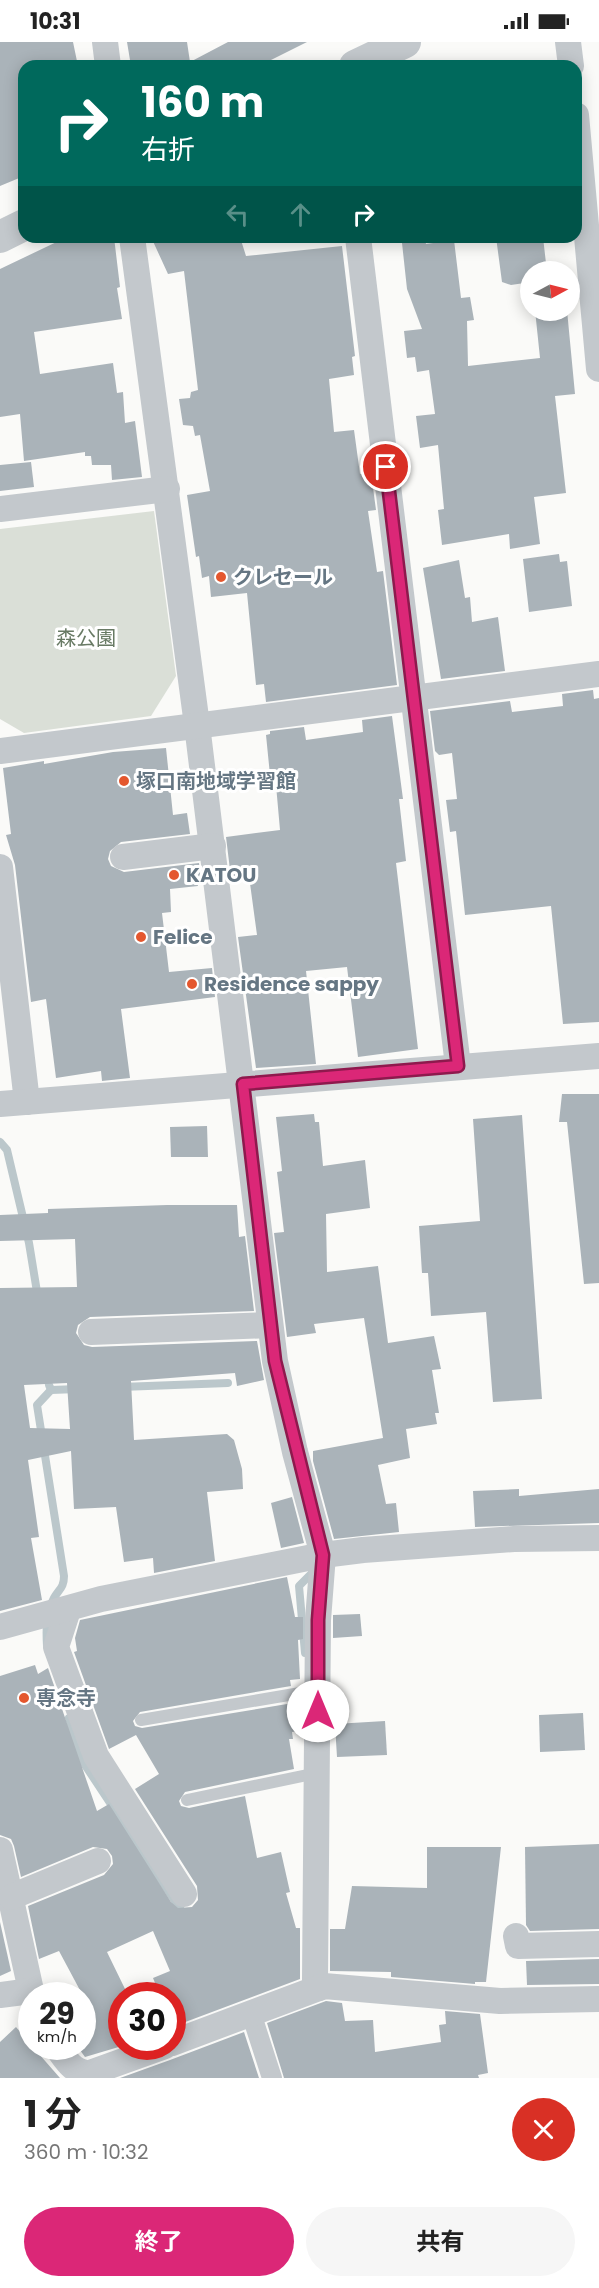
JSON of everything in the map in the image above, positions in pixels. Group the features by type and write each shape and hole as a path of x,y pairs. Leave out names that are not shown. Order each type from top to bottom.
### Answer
{"street":[{"path":"105,42 107,60"},
{"path":"368,60 405,42"},
{"path":"568,42 570,60"},
{"path":"582,159 587,194 590,287 599,369"},
{"path":"0,237 18,228"},
{"path":"133,243 213,846 275,1361 323,1555 310,1691 315,1980 319,1988"},
{"path":"359,243 458,1066"},
{"path":"0,509 167,489"},
{"path":"0,751 599,674"},
{"path":"123,857 213,846"},
{"path":"0,867 27,1102"},
{"path":"0,1104 244,1098 458,1066 599,1056"},
{"path":"91,1332 270,1325"},
{"path":"0,1626 112,1597 323,1555 455,1543 599,1538"},
{"path":"68,1610 56,1647 96,1756 184,1894"},
{"path":"0,1850 29,1982"},
{"path":"11,1897 98,1861"},
{"path":"516,1936 518,1946 599,1944"},
{"path":"186,2038 252,2016 319,1988 336,1986 500,2001 599,1999"},
{"path":"0,1995 18,1994"},
{"path":"252,2016 272,2078"},
{"path":"67,2060 73,2068 90,2073 126,2060"}],"lane":[{"path":"141,1720 310,1691"},
{"path":"187,1800 310,1775"}],"green space":[{"name":"森公園","path":"154,511 176,676 151,716 24,733 0,719 0,529"}],"building":[{"path":"0,42 73,42 77,60 18,60 18,178 0,186"},
{"path":"127,42 187,42 190,60 130,60"},
{"path":"228,42 307,42 271,60 194,60"},
{"path":"54,243 115,243 120,287 117,288 122,319 34,332 40,374 113,363 117,393 123,392 125,423 135,421 142,477 112,480 111,465 92,465 91,456 85,456 85,452 24,461 20,414 0,417 0,269"},
{"path":"154,243 242,243 246,256 342,246 355,356 352,357 354,375 329,379 334,432 354,430 360,474 371,473 376,510 368,511 377,572 383,571 397,685 266,702 264,684 256,685 247,593 211,597 209,576 202,578 199,556 196,557 187,495 210,491 200,435 195,436 193,426 183,425 179,399 190,398 191,392 198,390 184,271 168,274"},
{"path":"402,243 454,243 461,298 470,297 474,320 467,321 468,366 540,358 536,321 568,321 575,394 555,396 566,493 534,497 540,544 510,549 509,534 442,545 438,510 444,509 438,445 420,448 416,416 435,414 429,370 417,372 415,357 407,358 404,331 422,329 407,289"},
{"path":"497,243 544,243 546,261 520,261 520,284 511,285 502,282"},
{"path":"31,462 34,487 0,491 0,465"},
{"path":"559,554 560,562 567,561 572,606 529,612 523,559"},
{"path":"459,560 465,598 470,597 472,622 498,617 505,671 441,679 423,568"},
{"path":"593,690 594,699 599,698 599,1022 563,1024 551,906 465,915 456,831 450,832 446,800 457,799 452,753 439,755 435,751 430,711 510,701 512,712 563,706 562,694"},
{"path":"392,716 403,799 399,799 406,861 396,863 418,1049 358,1057 347,967 306,971 316,1064 256,1068 238,937 257,935 249,876 231,878 226,837 280,830 276,785 271,785 266,735 270,734 270,731 304,727 306,740 363,732 362,720"},
{"path":"166,748 173,815 187,813 190,834 121,842 110,851 108,859 111,866 124,872 199,863 201,882 197,882 198,886 170,889 171,912 162,913 169,972 212,968 215,997 121,1009 130,1078 102,1081 101,1071 56,1078 46,999 31,1002 15,865 6,835 11,834 3,768 44,761 44,764 113,752"},
{"path":"562,1094 599,1094 599,1283 584,1284 567,1122 559,1122"},
{"path":"314,1114 315,1122 319,1122 323,1166 365,1160 370,1208 326,1214 327,1272 378,1266 388,1343 434,1336 441,1369 432,1370 439,1413 435,1413 437,1424 406,1429 410,1458 378,1465 386,1504 396,1503 399,1532 334,1539 313,1461 313,1451 383,1438 364,1318 314,1324 316,1333 287,1337 274,1233 284,1232 277,1172 282,1171 276,1117"},
{"path":"522,1115 542,1399 493,1402 486,1312 431,1316 428,1273 422,1273 419,1226 480,1221 473,1119"},
{"path":"207,1126 208,1157 171,1157 170,1127"},
{"path":"237,1205 239,1237 245,1236 254,1311 90,1317 78,1325 76,1333 84,1345 92,1347 257,1341 264,1380 237,1386 235,1373 131,1381 134,1440 227,1434 234,1440 242,1469 243,1489 207,1492 215,1561 154,1573 153,1558 124,1562 116,1507 74,1509 71,1451 28,1460 39,1537 31,1538 42,1600 0,1611 0,1288 77,1287 75,1239 0,1241 0,1215 48,1213 48,1209","holes":["67,1383 70,1429 30,1428 24,1385"]},
{"path":"519,1489 519,1496 599,1489 599,1523 475,1527 473,1491"},
{"path":"292,1497 304,1543 281,1548 271,1503"},
{"path":"287,1577 295,1617 303,1617 303,1639 298,1640 300,1679 290,1680 291,1686 140,1712 133,1721 135,1726 142,1728 293,1703 298,1731 292,1732 293,1739 289,1739 294,1769 185,1792 179,1801 181,1806 189,1808 245,1796 257,1858 281,1852 290,1892 286,1893 296,1928 300,1928 300,1979 186,2022 186,1982 155,1982 153,1978 170,1971 153,1931 107,1952 122,1982 108,1982 108,2050 96,2054 96,1982 76,1982 59,1951 39,1959 28,1906 104,1875 113,1864 112,1856 107,1849 93,1847 21,1877 11,1839 0,1835 0,1676 35,1665 38,1674 48,1668 97,1811 109,1804 171,1902 178,1908 192,1907 198,1900 197,1886 135,1789 159,1774 136,1735 109,1749 74,1652 77,1651 75,1638 80,1620"},
{"path":"360,1614 362,1636 333,1638 333,1615"},
{"path":"583,1713 585,1750 540,1752 539,1715"},
{"path":"385,1721 387,1755 337,1757 335,1724"},
{"path":"599,1844 599,1929 530,1931 526,1925 525,1847"},
{"path":"427,1847 501,1847 486,1982 475,1982 475,1984 391,1977 391,1972 330,1971 330,1929 345,1929 352,1886 427,1888"},
{"path":"0,1922 11,1971 0,1976"},
{"path":"599,1959 599,1984 527,1985 526,1961"},
{"path":"326,2001 342,2003 345,2021 373,2020 375,2052 441,2042 439,2025 446,2024 445,2011 480,2014 488,2073 478,2075 479,2078 284,2078 267,2023"},
{"path":"16,2027 18,2029 18,2060 44,2060 60,2078 0,2078 0,2042"},
{"path":"244,2032 259,2078 120,2078 170,2060 186,2060 186,2054"}],"waterway":[{"path":"0,1142 7,1150 29,1243 38,1298"},
{"path":"121,1387 228,1383"},
{"path":"49,1385 51,1390 78,1389"},
{"path":"47,1646 49,1609 64,1580 37,1405 51,1390"},
{"path":"305,1653 299,1586 314,1571 314,1568"},
{"path":"69,1718 81,1759 185,1916"}],"place":[{"name":"クレセール","path":"221,577"},
{"name":"塚口南地域学習館","path":"124,781"},
{"name":"KATOU","path":"174,875"},
{"name":"Felice","path":"141,937"},
{"name":"Residence sappy","path":"192,984"},
{"name":"専念寺","path":"24,1698"}],"route":[{"path":"318,1711 318,1620 323,1555 275,1361 243,1084 458,1066 386,467"}]}
